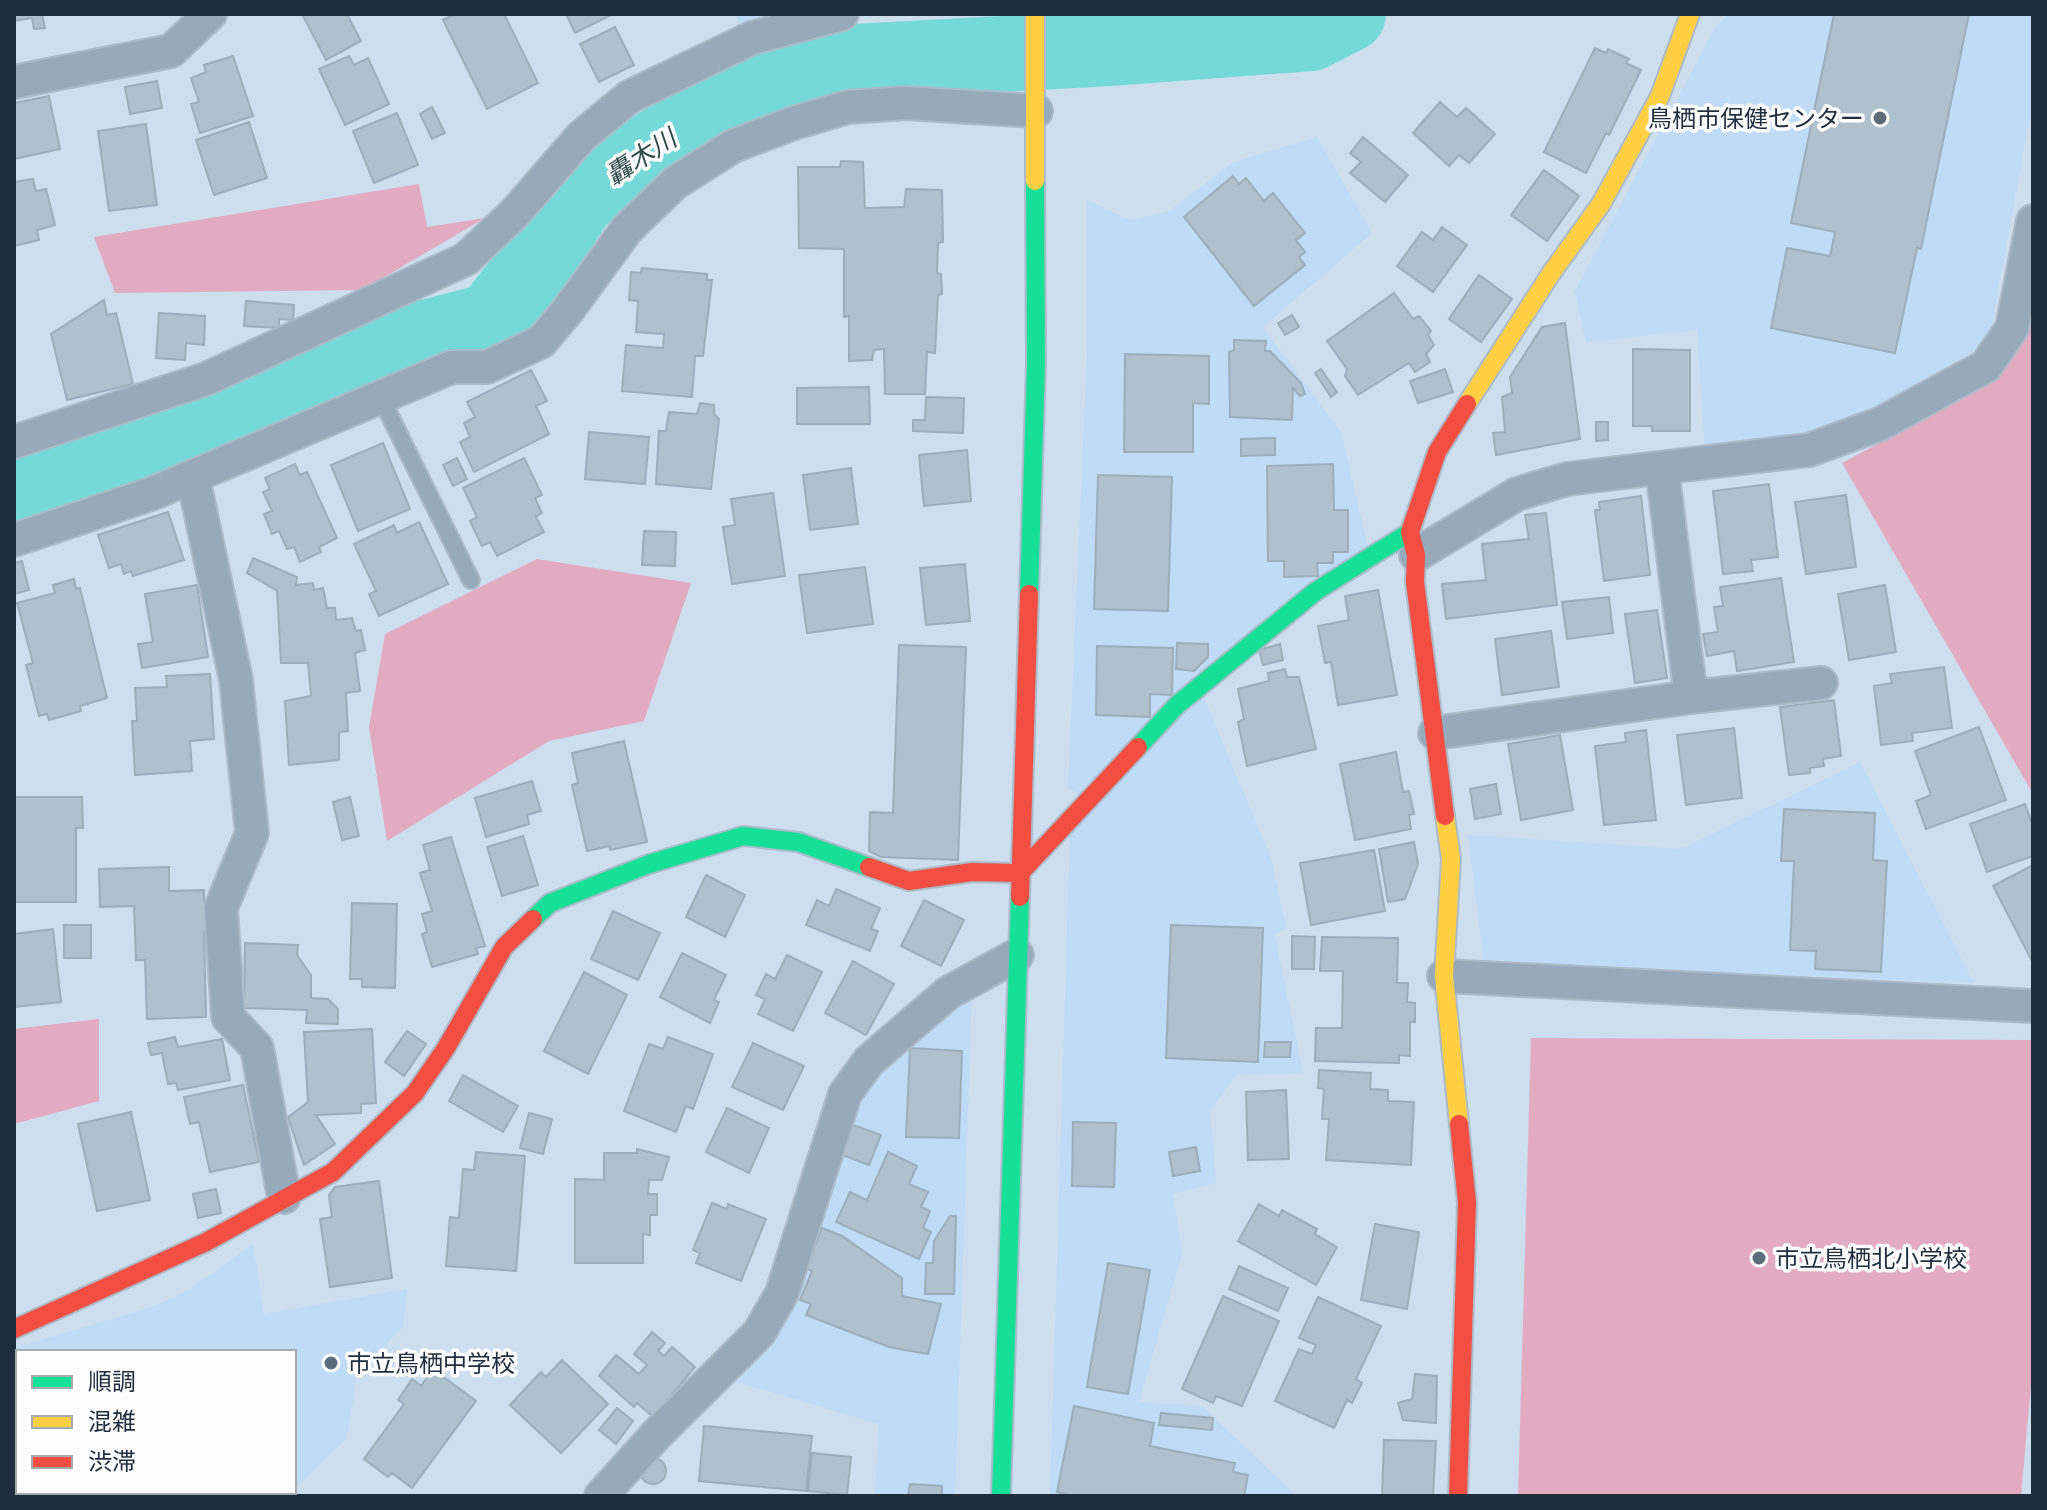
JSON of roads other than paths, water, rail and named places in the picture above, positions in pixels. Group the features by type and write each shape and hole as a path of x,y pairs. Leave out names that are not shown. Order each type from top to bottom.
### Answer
{"street":[{"path":"14,82 171,51 210,14"},
{"path":"14,442 206,379 466,259 514,214 581,137 629,97 752,38 842,14"},
{"path":"1001,1496 1036,364 1035,14"},
{"path":"1458,1496 1467,1203 1444,976 1451,859 1415,582 1413,544 1437,452 1552,272 1601,204 1660,96 1690,14"},
{"path":"14,540 151,494 452,367 487,367 541,342 627,229 675,183 733,146 848,107 1036,100"},
{"path":"14,1329 206,1242 333,1172 415,1093 446,1048 504,947 550,903 649,864 743,836 798,842 909,881 972,872 1020,873 1177,705 1316,591 1517,494 1567,479 1809,450 1880,424 1986,366 2012,328 2033,221"},
{"path":"1662,469 1691,697"},
{"path":"193,477 236,680 252,833 221,908 228,1017 257,1048 284,1197"},
{"path":"1435,733 1691,697 1821,683"},
{"path":"601,1496 656,1435 759,1333 782,1293 845,1094 869,1061 948,993 1017,955"},
{"path":"1444,976 2033,1006"}],"lane":[{"path":"381,398 471,580"}],"waterway":[{"name":"轟木川","path":"14,499 155,447 406,343 491,321 537,262 579,197 731,99 856,62 1311,33 1348,14"}],"place":[{"name":"鳥栖市保健センター","path":"1880,118"},
{"name":"市立鳥栖北小学校","path":"1759,1258"},
{"name":"市立鳥栖中学校","path":"331,1363"}]}
